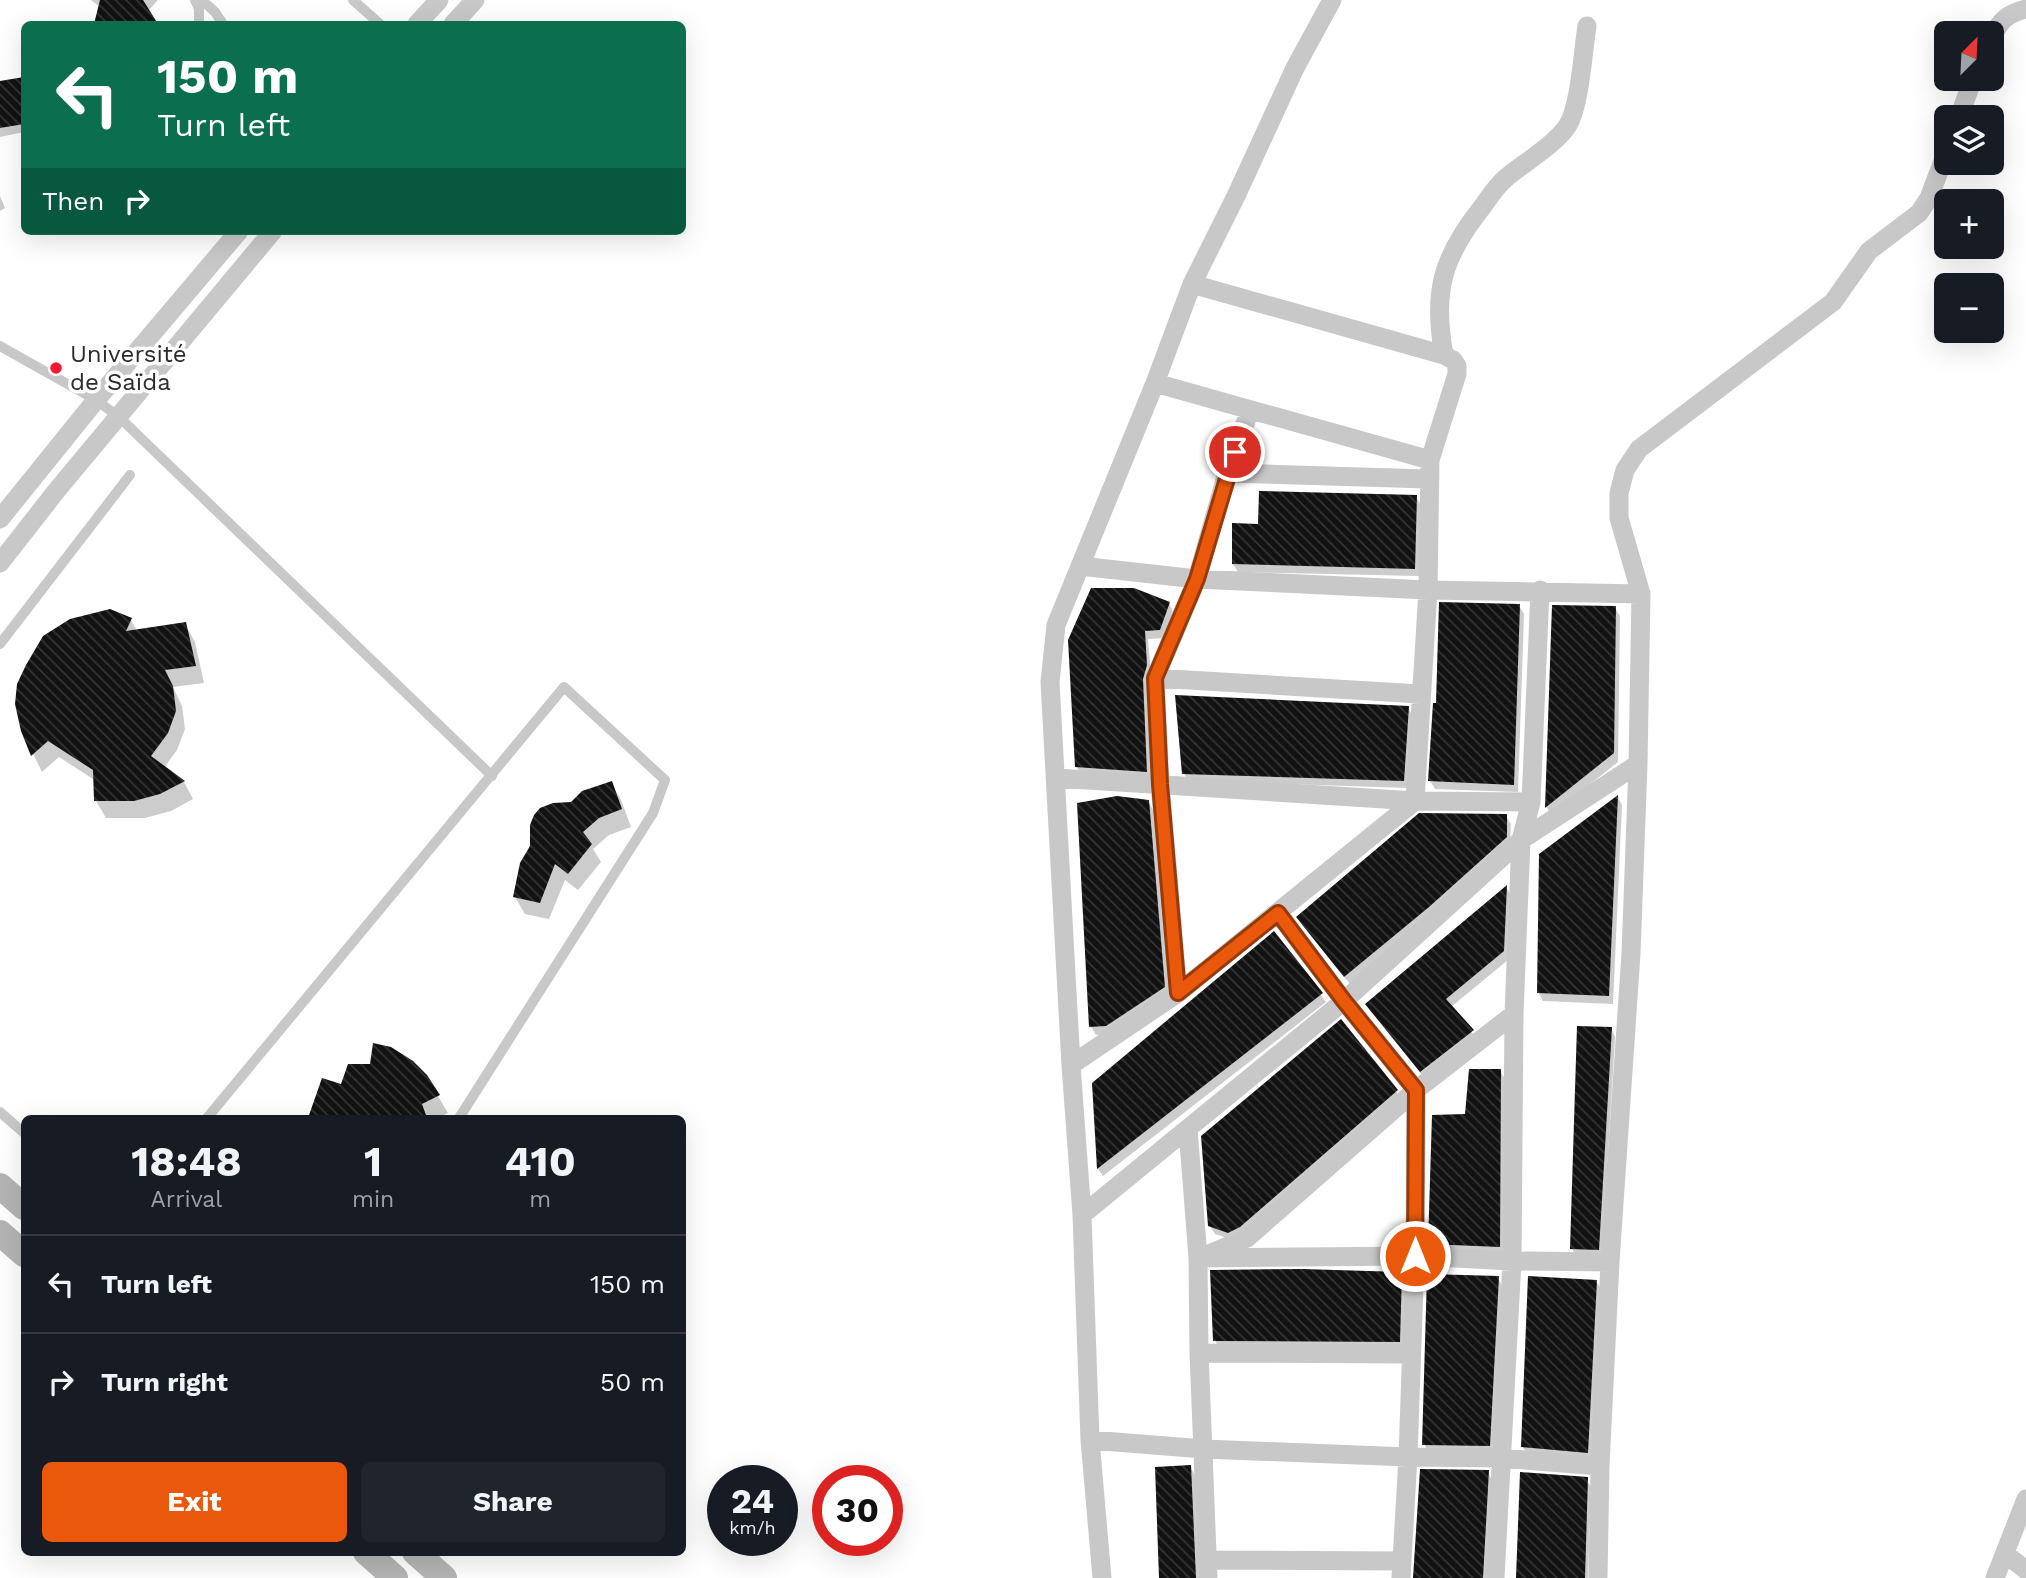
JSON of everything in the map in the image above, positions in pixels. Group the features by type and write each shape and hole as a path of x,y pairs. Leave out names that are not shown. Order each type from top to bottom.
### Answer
{"main road":[{"path":"0,1186 21,1204"},
{"path":"0,1233 21,1251"},
{"path":"370,1556 395,1578"},
{"path":"419,1556 443,1578"}],"street":[{"path":"420,21 439,0"},
{"path":"456,21 475,0"},
{"path":"1102,1578 1090,1440 1082,1215 1050,682 1056,625 1155,383 1192,284 1295,68 1332,0"},
{"path":"2000,21 2005,16 2026,9"},
{"path":"1444,355 1438,309 1441,285 1452,253 1469,223 1503,180 1556,139 1567,127 1572,118 1587,26"},
{"path":"1598,1578 1600,1466 1610,1262 1631,954 1641,594 1619,518 1619,493 1629,461 1639,449 1833,302 1869,251 1919,213 1929,198 1938,175"},
{"path":"0,519 236,235"},
{"path":"0,563 57,489 270,235"},
{"path":"1071,1065 1178,993 1415,801 1428,590 1429,470 1457,366 1444,355 1192,284"},
{"path":"1155,383 1250,410 1429,470"},
{"path":"1178,993 1160,784 1155,678 1197,579 1227,473 1250,410"},
{"path":"1227,473 1429,470"},
{"path":"1080,566 1197,579 1428,590 1641,594"},
{"path":"1495,1578 1512,1261 1514,1014 1521,840 1531,802 1539,590"},
{"path":"1155,678 1420,694"},
{"path":"1082,1215 1344,1001 1521,840 1637,764"},
{"path":"1056,778 1415,801 1531,802"},
{"path":"1188,1129 1198,1258 1208,1569 1401,1569 1412,1354 1416,1090 1278,913"},
{"path":"1198,1258 1247,1238 1416,1090 1514,1014"},
{"path":"1198,1258 1415,1256 1610,1262"},
{"path":"1199,1353 1412,1354"},
{"path":"1090,1440 1408,1457 1500,1458 1600,1466"},
{"path":"1995,1578 2026,1499"},
{"path":"2005,1553 2026,1570"}],"lane":[{"path":"195,0 199,9 199,21"},
{"path":"202,0 221,21"},
{"path":"353,0 377,21"},
{"path":"0,346 96,400 119,417 492,776"},
{"path":"0,644 130,475"},
{"path":"210,1115 564,687 665,780 653,813 461,1115"},
{"path":"0,1112 21,1130"}],"building":[{"path":"100,0 143,0 156,21 95,21"},
{"path":"21,78 21,124 0,128 0,81"},
{"path":"1259,491 1417,495 1415,569 1232,564 1232,523 1258,524"},
{"path":"1091,588 1134,588 1170,602 1160,630 1145,631 1147,665 1143,679 1147,772 1075,767 1068,640"},
{"path":"1439,602 1520,604 1514,785 1428,781 1433,703 1436,703"},
{"path":"1552,605 1616,606 1614,753 1545,808"},
{"path":"110,609 132,618 126,631 186,622 196,666 165,670 173,686 176,711 168,733 151,756 185,781 160,794 134,801 94,801 93,770 48,741 31,756 21,731 15,704 17,684 43,636 70,619"},
{"path":"1175,695 1409,706 1404,781 1182,774"},
{"path":"612,781 622,809 599,818 583,832 592,844 568,874 555,864 540,903 513,897 520,863 530,846 530,825 534,815 540,808 553,803 571,802 582,791"},
{"path":"1618,795 1609,996 1537,993 1539,854"},
{"path":"1117,796 1149,800 1165,987 1106,1026 1089,1027 1077,803"},
{"path":"1419,813 1507,814 1507,837 1429,907 1344,977 1296,917"},
{"path":"1507,885 1504,951 1446,999 1474,1030 1420,1072 1365,1004"},
{"path":"1274,931 1323,993 1097,1169 1092,1083"},
{"path":"1341,1019 1398,1090 1240,1227 1228,1233 1208,1226 1201,1136"},
{"path":"1577,1026 1612,1027 1599,1250 1570,1249"},
{"path":"373,1043 391,1047 413,1061 427,1075 440,1095 422,1104 426,1115 309,1115 322,1078 341,1084 348,1064 370,1064"},
{"path":"1469,1069 1501,1069 1500,1247 1428,1244 1432,1115 1465,1114"},
{"path":"1210,1270 1402,1272 1400,1342 1213,1341"},
{"path":"1427,1274 1499,1276 1490,1446 1422,1445"},
{"path":"1528,1276 1597,1280 1588,1453 1521,1447"},
{"path":"1191,1465 1196,1578 1159,1578 1155,1467"},
{"path":"1420,1469 1489,1470 1483,1578 1413,1578"},
{"path":"1520,1472 1588,1477 1585,1578 1516,1578"}],"place":[{"name":"Université de Saïda","path":"56,368"}],"route":[{"path":"1235,452 1197,579 1155,678 1160,784 1178,993 1278,913 1416,1090 1415,1256"}]}
